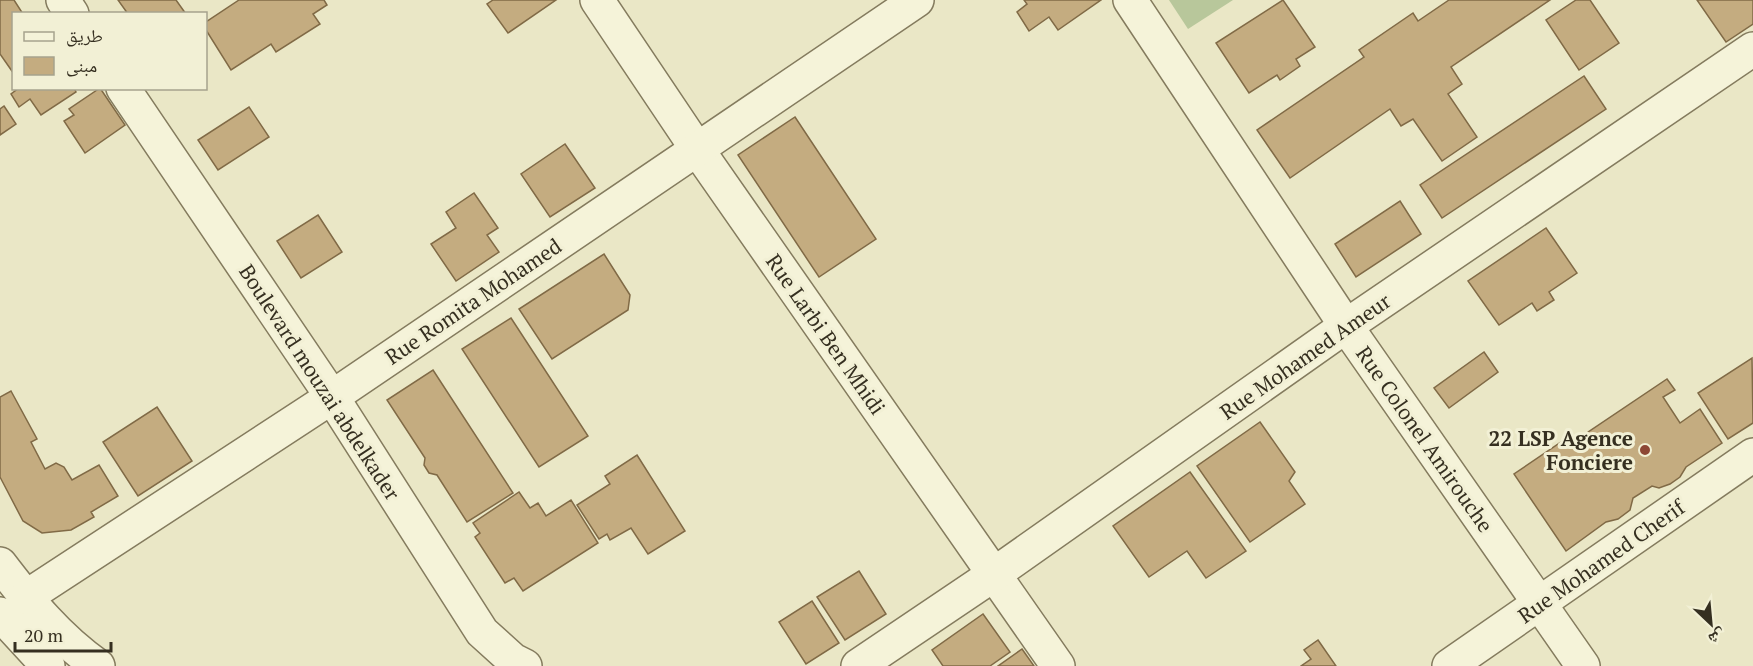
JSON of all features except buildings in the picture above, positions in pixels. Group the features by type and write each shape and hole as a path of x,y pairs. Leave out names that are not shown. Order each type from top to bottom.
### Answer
{"street":[{"name":"Rue Larbi Ben Mhidi","path":"597,0 697,149 1058,666"},
{"name":"Rue Romita Mohamed","path":"11,611 332,397 917,0"},
{"name":"Rue Colonel Amirouche","path":"1130,0 1346,326 1583,666"},
{"name":"Rue Mohamed Ameur","path":"858,666 993,575 1346,326 1753,49"},
{"name":"Boulevard mouzai abdelkader","path":"124,90 332,397 482,632 514,663"},
{"name":"Rue Mohamed Cherif","path":"1449,666 1753,455"},
{"path":"0,564 11,611 48,666"},
{"path":"11,611 98,666"}],"green space":[{"path":"1169,0 1233,0 1188,29"}],"place":[{"name":"22 LSP Agence Fonciere","path":"1645,450"}]}
